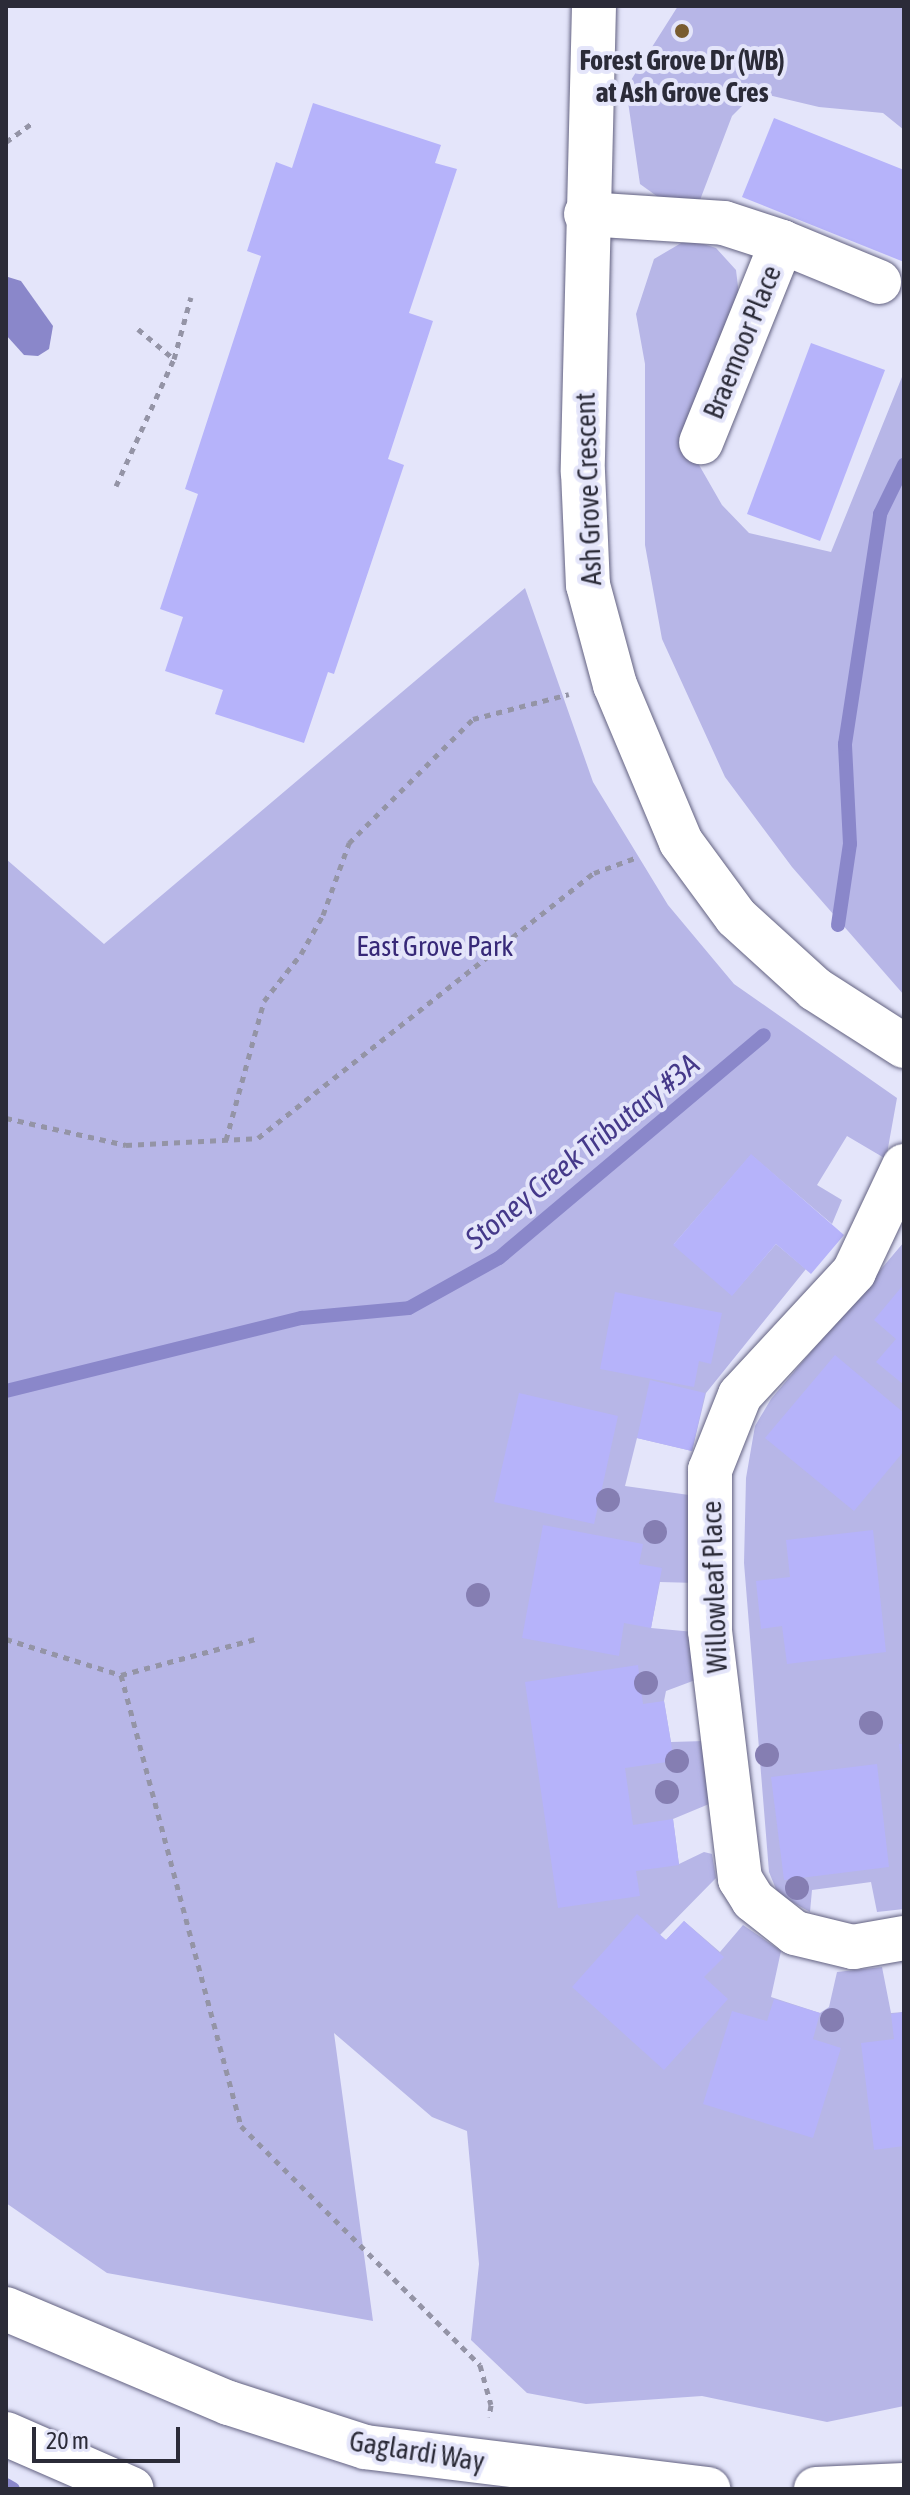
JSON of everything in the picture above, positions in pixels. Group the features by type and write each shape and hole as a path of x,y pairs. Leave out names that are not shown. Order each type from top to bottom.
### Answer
{"street":[{"name":"Ash Grove Crescent","path":"594,6 586,214 583,472 587,571 611,669 647,769 681,842 736,917 815,989 904,1046"},
{"name":"Braemoor Place","path":"586,214 724,223 782,242 879,282"},
{"name":"Braemoor Place","path":"701,442 782,242"},
{"name":"Willowleaf Place","path":"904,1166 854,1272 740,1395 710,1470 710,1631 740,1879 753,1900 795,1933 853,1947 904,1938"},
{"name":"Gaglardi Way","path":"6,2309 229,2403 350,2443 708,2489"},
{"path":"6,2434 132,2489"},
{"path":"816,2489 904,2485"}],"path":[{"path":"6,142 32,123"},
{"path":"116,486 174,359 191,297"},
{"path":"138,329 174,359"},
{"path":"226,1140 264,1001 301,954 323,915 349,843 473,719 563,697 611,669"},
{"path":"6,1118 126,1145 258,1138 594,873 681,842"},
{"path":"6,1639 121,1675 255,1639"},
{"path":"121,1675 241,2126 480,2365 491,2405 479,2461"}],"green space":[{"path":"678,6 904,6 904,130 883,113 819,107 756,92 732,116 700,200 676,210 640,184 626,88"},
{"path":"688,239 716,248 736,270 739,295 687,444 722,505 749,533 831,552 904,372 904,995 792,867 725,777 662,639 645,545 645,364 636,314 654,259"},
{"name":"East Grove Park","path":"525,588 593,782 668,905 734,984 897,1098 886,1159 847,1136 817,1185 842,1200 832,1224 751,1155 674,1244 732,1295 776,1244 806,1269 706,1393 692,1451 637,1438 625,1486 689,1495 697,1583 660,1582 651,1628 694,1632 698,1679 666,1691 664,1701 671,1742 705,1741 709,1804 673,1819 679,1864 704,1852 712,1854 716,1878 660,1935 666,1940 684,1921 720,1952 743,1925 781,1951 771,1997 820,2013 829,2007 837,1972 882,1967 891,2013 904,2012 904,2406 827,2422 702,2396 586,2404 527,2393 471,2340 479,2264 467,2131 432,2117 334,2033 373,2321 107,2273 6,2203 6,859 104,944"},
{"path":"904,1242 904,1909 877,1912 871,1882 812,1890 810,1912 778,1894 769,1872 744,1563 746,1478 755,1426 771,1399"}],"shaded area":[{"path":"8,277 21,281 53,326 49,349 38,356 24,355 6,335"}],"building":[{"path":"313,103 441,145 435,163 457,169 409,313 433,321 388,459 404,465 334,674 328,672 304,743 215,714 223,690 165,671 183,617 160,609 198,494 185,489 261,256 247,251 276,162 292,168"},
{"path":"774,118 904,170 904,262 742,197"},
{"path":"811,343 885,370 820,541 747,514"},
{"path":"751,1154 844,1235 811,1274 776,1244 732,1296 673,1245"},
{"path":"904,1284 904,1385 876,1362 896,1339 874,1320"},
{"path":"615,1292 722,1313 711,1364 699,1361 694,1387 600,1369"},
{"path":"835,1355 904,1413 904,1451 854,1511 765,1438"},
{"path":"650,1380 705,1393 692,1451 637,1438"},
{"path":"519,1393 618,1416 594,1524 494,1502"},
{"path":"543,1525 643,1544 639,1564 662,1568 651,1628 624,1623 619,1656 522,1638"},
{"path":"873,1530 886,1652 787,1664 782,1626 761,1629 756,1581 790,1577 786,1540"},
{"path":"638,1665 643,1704 664,1701 674,1761 625,1768 633,1825 673,1819 679,1865 636,1871 640,1896 558,1908 525,1682"},
{"path":"899,1744 904,1744 904,1767 902,1767"},
{"path":"877,1764 889,1867 784,1880 771,1777"},
{"path":"637,1914 666,1940 684,1921 724,1957 704,1977 728,1999 664,2070 572,1987"},
{"path":"774,1999 820,2013 813,2039 841,2048 813,2138 703,2104 732,2011 767,2021"},
{"path":"904,2012 904,2146 874,2150 861,2043 894,2039 891,2014"}],"waterway":[{"name":"Stoney Creek Tributary #3A","path":"838,925 850,844 845,744 880,514 904,465"},
{"name":"Stoney Creek Tributary #3A","path":"6,1391 302,1318 409,1308 499,1258 764,1035"},
{"path":"6,2485 13,2489"}],"place":[{"name":"Forest Grove Dr (WB) at Ash Grove Cres","path":"682,31"}]}
